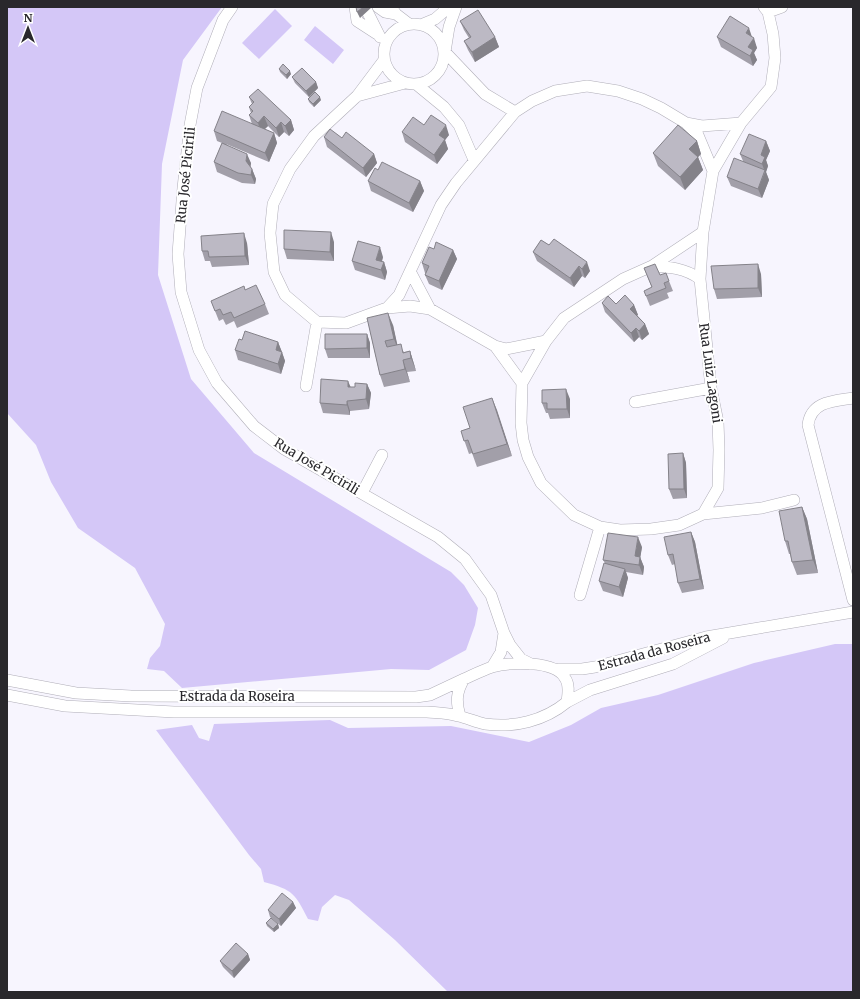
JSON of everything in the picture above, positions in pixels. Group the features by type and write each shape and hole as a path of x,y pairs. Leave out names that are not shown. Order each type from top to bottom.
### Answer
{"street":[{"name":"Rua José Picirili","path":"232,7 223,20 209,53 197,88 190,126 178,254 181,292 199,350 217,383 254,426 284,449 438,537 464,559 492,595 504,634 515,653 521,659 531,664"},
{"path":"355,7 357,21 377,34 386,42"},
{"path":"378,7 385,12 393,10 409,24"},
{"path":"449,7 435,19 423,24 409,24 394,31 386,42 384,60 388,70 396,78 410,84 444,107 459,125 474,160"},
{"path":"357,96 425,82 437,74 444,62 448,27 456,7"},
{"path":"766,9 782,7"},
{"name":"Rua Luiz Lagoni","path":"703,514 718,488 718,422 711,388 700,279 702,232 714,171 741,123 771,87 775,58 773,34 766,9"},
{"path":"367,11 374,22 377,34"},
{"path":"423,24 431,28 438,35 445,52 485,94 515,112"},
{"path":"384,60 357,96 314,136 290,168 273,204 270,233 274,272 285,295 317,322 346,323 387,308 410,306 430,309 495,346 506,349 546,340"},
{"path":"387,308 399,295 411,273 422,244 441,205 474,160 515,112 532,101 555,91 587,86 618,91 642,99 686,122 702,126 741,123"},
{"path":"686,122 698,135 714,171"},
{"path":"702,232 652,266 623,279 564,318 546,340 522,383 521,423 523,440 541,483 574,515 600,527 620,530 651,530 679,525 703,514 762,508 794,500"},
{"path":"652,266 691,272 700,279"},
{"path":"411,273 430,309"},
{"path":"306,386 317,322"},
{"path":"495,346 522,383"},
{"path":"635,402 711,388"},
{"path":"853,398 821,404 811,413 808,425 853,600"},
{"path":"362,493 382,455"},
{"path":"580,594 600,527"},
{"name":"Estrada da Roseira","path":"7,680 76,693 131,696 416,697 430,695 492,667 531,664 558,669 582,669 595,667 676,643 853,612"},
{"name":"Estrada da Roseira","path":"7,695 65,706 174,712 444,713 486,724 517,724 544,717 567,702 590,690 673,664 714,642 751,629"},
{"path":"492,667 501,652 504,634"},
{"path":"558,669 567,682 567,702"},
{"path":"460,716 457,705 457,695 464,679"}],"shaded area":[{"path":"7,7 222,7 183,60 162,164 158,275 191,379 254,453 451,572 464,585 478,608 475,625 466,650 429,670 391,669 182,688 164,671 147,669 150,658 160,646 165,624 135,568 78,528 51,482 36,445 7,413"},
{"path":"275,9 292,26 259,59 242,43"},
{"path":"315,26 344,50 333,64 304,40"},
{"path":"835,644 853,644 853,992 448,992 395,940 349,900 335,895 322,907 318,921 308,919 300,904 292,894 282,888 264,882 261,869 156,730 192,725 199,738 209,741 214,724 330,720 348,728 451,726 529,742 571,725 601,708 658,695 754,663"}],"building":[{"path":"356,7 363,7 357,12"},
{"path":"478,10 495,37 472,52 464,41 471,37 460,21"},
{"path":"730,16 749,28 746,33 754,38 748,47 753,50 750,56 717,37"},
{"path":"283,64 290,71 286,75 279,69"},
{"path":"302,68 316,82 306,91 292,77"},
{"path":"258,89 291,120 285,126 281,122 276,128 264,116 258,123 249,115 253,111 249,107 254,102 249,97"},
{"path":"315,92 320,97 313,104 308,99"},
{"path":"222,111 274,133 265,153 214,131"},
{"path":"431,115 446,125 439,135 445,139 434,155 402,132 413,117 424,125"},
{"path":"678,125 697,141 689,149 698,157 680,177 653,153"},
{"path":"330,129 342,138 346,132 374,154 363,168 324,137"},
{"path":"749,134 766,141 761,155 765,157 762,164 740,154"},
{"path":"222,143 247,154 246,161 252,169 251,175 238,173 214,162"},
{"path":"734,158 765,170 758,189 727,177"},
{"path":"382,162 420,181 409,203 368,181 375,168 378,170"},
{"path":"284,230 331,232 330,252 284,249"},
{"path":"244,233 245,256 209,257 208,251 202,251 201,236"},
{"path":"554,239 587,262 582,269 579,266 570,278 533,252 541,240 549,245"},
{"path":"358,241 380,247 376,260 384,262 381,270 352,261"},
{"path":"436,242 453,250 439,281 425,275 429,266 422,263 429,247 434,249"},
{"path":"655,264 660,275 666,273 669,281 664,283 666,288 646,296 644,291 652,287 644,268"},
{"path":"758,264 758,288 714,289 711,266"},
{"path":"256,285 265,304 234,318 231,312 223,315 220,309 215,311 211,301 244,286 245,290"},
{"path":"625,295 634,305 630,309 645,324 639,331 636,328 631,333 602,303 608,296 616,304"},
{"path":"388,313 394,339 385,341 387,347 401,344 403,353 410,351 411,358 403,360 405,369 380,375 367,318"},
{"path":"245,331 278,342 276,350 282,352 278,364 235,350 239,339 242,340"},
{"path":"325,334 367,334 367,348 325,349"},
{"path":"321,379 348,381 348,387 355,387 355,383 367,384 366,399 347,401 347,405 320,403"},
{"path":"566,389 567,409 547,409 547,403 542,403 542,390"},
{"path":"492,398 507,444 473,454 468,440 464,441 461,431 470,428 463,407"},
{"path":"683,453 684,489 669,489 668,454"},
{"path":"802,507 813,560 792,562 788,541 785,541 779,511"},
{"path":"691,532 700,579 678,583 673,554 668,555 664,537"},
{"path":"608,533 638,537 635,556 640,557 639,565 603,560"},
{"path":"604,563 625,569 619,587 599,581"},
{"path":"282,893 293,902 279,919 268,910"},
{"path":"271,918 278,924 273,929 266,923"},
{"path":"236,943 248,954 232,971 220,961"}]}
